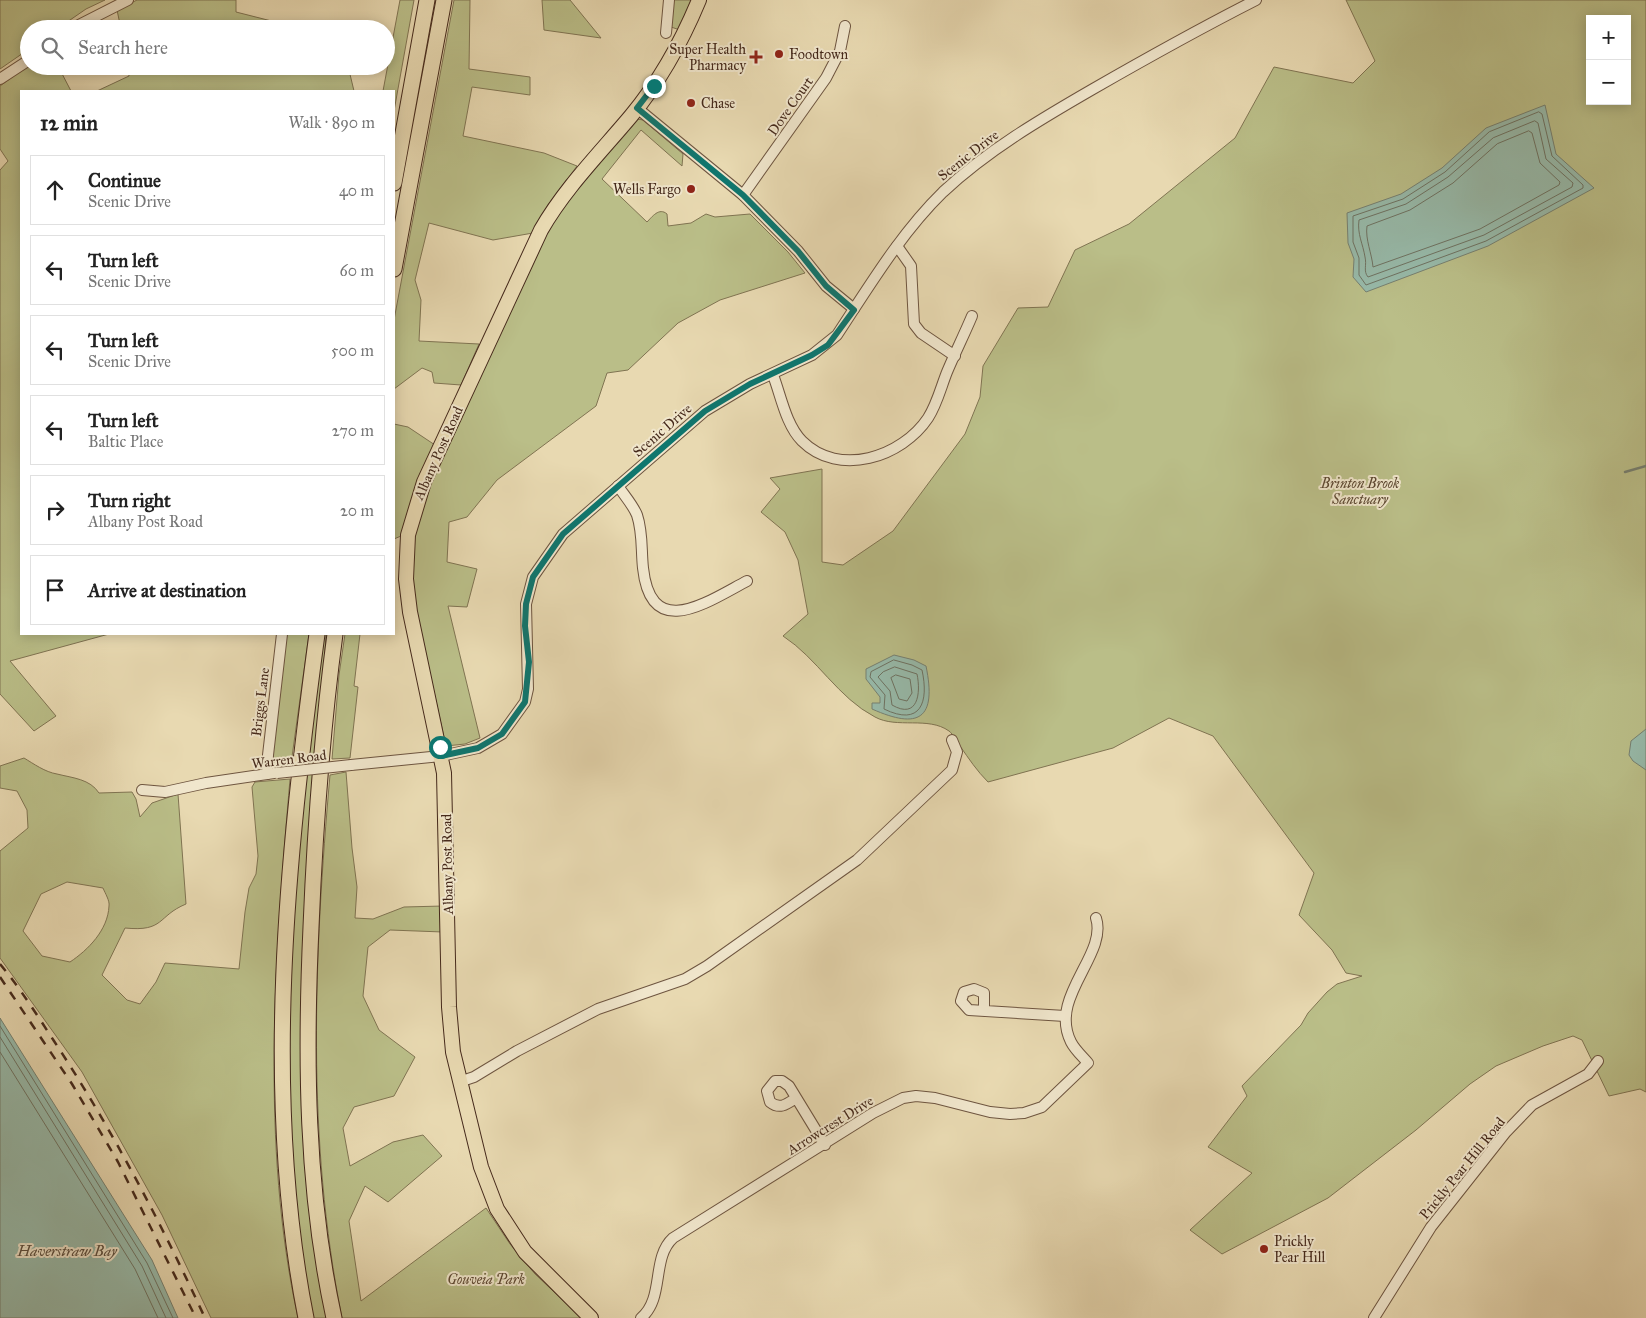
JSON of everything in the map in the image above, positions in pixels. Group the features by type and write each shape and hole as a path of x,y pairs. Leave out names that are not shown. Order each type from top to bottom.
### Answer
{"highway":[{"path":"395,178 428,0"},
{"path":"395,264 444,0"},
{"path":"306,1318 297,1267 289,1192 284,1052 293,850 317,635"},
{"path":"334,1318 317,1213 310,1140 308,1059 315,849 335,635"}],"main road":[{"name":"Albany Post Road","path":"591,1318 538,1267 515,1240 503,1220 486,1183 459,1082 450,1024 446,823 441,756 408,599 406,555 415,507 443,441 541,230 564,195 637,108 666,67 700,0"}],"street":[{"path":"89,20 128,0"},
{"path":"666,33 669,0"},
{"name":"Scenic Drive","path":"441,756 478,748 502,734 525,702 528,689 529,662 526,612 533,577 563,534 705,411 750,384 773,375 828,345 854,310 901,238 944,192 989,154 1035,122 1160,51 1256,0"},
{"name":"Dove Court","path":"743,195 826,78 840,51 845,26"},
{"path":"0,79 20,66"},
{"path":"637,108 743,195 798,251 826,286 854,310"},
{"path":"897,246 911,266 914,278 912,296 914,324 921,333 955,356"},
{"path":"773,375 790,421 801,440 824,455 852,462 884,453 914,434 928,417 972,316"},
{"path":"618,486 636,512 642,531 643,568 647,593 660,608 677,612 698,606 747,581"},
{"name":"Briggs Lane","path":"272,774 268,755 282,635"},
{"path":"459,1082 474,1077 517,1051 598,1009 685,979 815,892 857,860 952,770 957,752 952,740"},
{"name":"Warren Road","path":"142,790 165,792 206,783 272,774 441,756"},
{"path":"984,1010 1065,1016 1074,987 1098,935 1096,918"},
{"name":"Arrowcrest Drive","path":"641,1318 654,1297 665,1248 673,1238 825,1145 873,1113 903,1098 916,1096 935,1098 990,1112 1010,1114 1024,1113 1042,1106 1088,1063 1071,1042 1065,1016"},
{"name":"Prickly Pear Hill Road","path":"1374,1318 1432,1227 1506,1132 1532,1106 1588,1074 1598,1061"},
{"path":"796,1098 825,1145"}],"green space":[{"path":"0,0 105,0 86,9 70,20 20,20 20,55 0,69"},
{"path":"137,0 236,0 236,12 268,20 119,20 117,10"},
{"path":"400,0 414,0 395,105 395,90 383,90 386,75 395,75 395,27"},
{"path":"454,0 470,0 469,69 530,77 530,95 472,87 463,136 544,153 577,166 548,205 533,233 493,240 429,223 415,280 421,300 419,341 479,344 461,385 434,383 432,372 422,368 395,388 395,315"},
{"path":"542,0 570,0 601,38 544,30"},
{"path":"673,0 692,0 680,30 671,27"},
{"name":"Brinton Brook Sanctuary","path":"1346,0 1646,0 1646,1092 1640,1089 1609,1096 1582,1040 1573,1036 1543,1046 1496,1066 1470,1084 1416,1130 1328,1198 1222,1254 1190,1230 1252,1173 1208,1147 1247,1096 1242,1086 1301,1025 1308,1013 1327,992 1337,984 1362,976 1346,973 1332,950 1299,915 1314,873 1213,736 1169,718 1113,748 988,782 973,765 949,731 932,724 884,720 862,709 839,689 807,655 783,636 808,614 798,560 785,532 761,512 780,489 770,478 822,469 822,562 843,565 893,531 965,434 980,397 983,366 1018,308 1048,307 1075,250 1129,224 1235,138 1274,67 1353,83 1375,61"},
{"path":"20,72 20,75 63,75 70,90 20,90 20,635 105,635 10,661 56,716 34,731 0,694 0,170 8,161 0,149 0,86"},
{"path":"350,75 354,90 99,90 129,76"},
{"path":"637,119 643,120 683,154 682,166 641,130 602,179 647,222 658,212 667,214 668,226 691,223 706,214 715,217 750,214 788,252 805,273 720,300 678,323 628,370 607,373 596,406 497,480 467,517 449,522 447,562 477,569 467,607 448,606 480,738 465,744 446,746 412,593 412,541 420,508 535,253 559,211 574,191"},
{"path":"395,424 408,427 435,445 414,492 401,536 395,539"},
{"path":"287,635 309,635 291,764 275,766 273,754"},
{"path":"323,635 326,635 303,992 329,1318 312,1318 307,1292 299,1239 294,1185 290,1104 289,1045 293,927 309,751"},
{"path":"345,635 360,635 354,686 358,687 350,758 332,759 339,675"},
{"path":"24,758 48,772 86,782 99,793 132,792 136,799 140,817 152,803 178,794 186,904 170,913 160,922 147,928 125,928 102,975 127,1000 140,1004 156,982 165,963 239,969 249,888 256,874 258,856 252,787 255,782 290,779 276,981 275,1118 279,1186 286,1252 298,1318 211,1318 162,1215 82,1072 0,958 0,851 28,828 27,810 17,791 0,788 0,766","holes":["67,882 103,888 109,902 108,915 96,939 84,952 70,962 42,956 23,931 41,894"]},
{"name":"Gouveia Park","path":"346,772 357,887 355,918 373,919 404,907 443,906 443,932 390,930 368,947 363,996 379,1030 415,1057 394,1096 354,1107 343,1128 350,1166 393,1142 423,1135 442,1156 388,1202 365,1186 349,1221 361,1301 486,1208 510,1244 535,1274 582,1318 342,1318 330,1250 323,1183 316,1047 320,911 330,775"}],"water":[{"path":"1545,105 1556,154 1594,188 1488,246 1366,292 1353,277 1354,259 1348,243 1347,213 1401,194 1442,168 1486,128"},
{"path":"894,655 914,660 926,666 929,698 926,708 921,715 913,719 902,719 872,709 872,703 880,703 880,697 866,679 866,669"},
{"path":"1646,729 1646,770 1633,761 1629,755 1631,741"},
{"name":"Haverstraw Bay","path":"0,1018 152,1260 178,1318 0,1318"}],"waterway":[{"path":"1625,472 1646,466"}],"railway":[{"path":"0,964 35,1012 116,1142 171,1247 205,1318"},
{"path":"0,977 72,1084 118,1162 196,1318"}],"place":[{"name":"Foodtown","path":"779,54"},
{"name":"Super Health Pharmacy","path":"756,57"},
{"name":"Chase","path":"691,103"},
{"name":"Wells Fargo","path":"691,189"},
{"name":"Prickly Pear Hill","path":"1264,1249"}],"route":[{"path":"440,747 441,756 478,748 502,734 525,702 528,689 529,662 525,626 526,604 533,577 563,534 705,411 750,384 773,375 828,345 854,310 826,286 798,251 743,195 637,108 654,86"}]}
